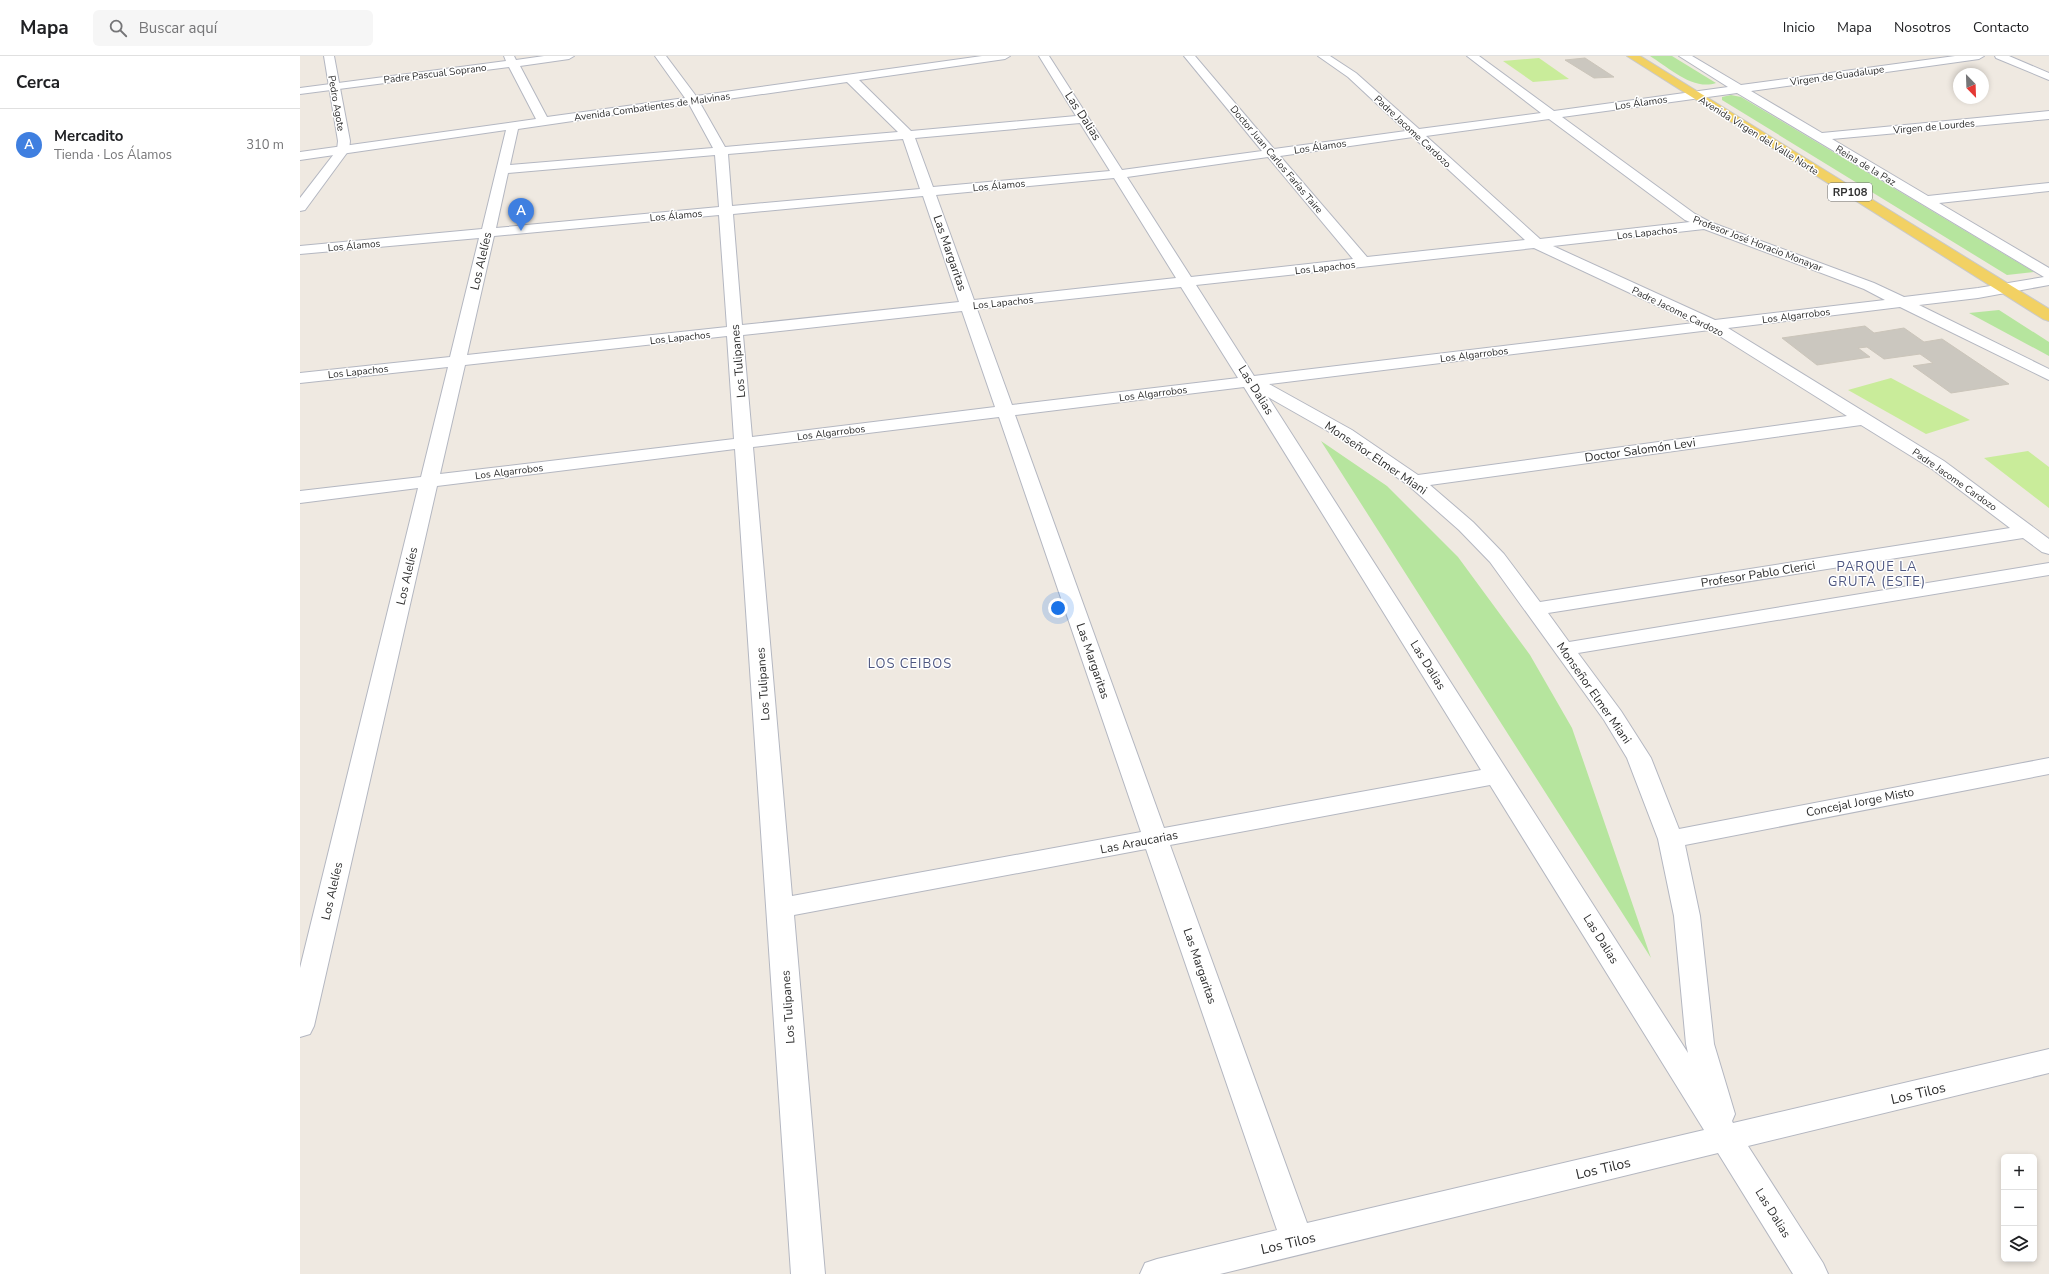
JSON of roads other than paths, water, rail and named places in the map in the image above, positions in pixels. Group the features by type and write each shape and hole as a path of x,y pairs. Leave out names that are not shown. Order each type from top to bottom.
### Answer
{"main road":[{"name":"Avenida Virgen del Valle Norte","path":"1632,56 2049,316"}],"street":[{"name":"Pedro Agote","path":"329,56 344,141 343,150"},
{"name":"Padre Pascual Soprano","path":"300,91 511,60 569,56"},
{"name":"Los Tulipanes","path":"660,56 693,100 721,151 745,442 808,1274"},
{"name":"Avenida Combatientes de Malvinas","path":"300,156 1005,56"},
{"name":"Las Dalias","path":"1044,56 1188,282 1810,1274"},
{"name":"Doctor Juan Carlos Farías Taire","path":"1189,56 1364,263"},
{"name":"Padre Jacome Cardozo","path":"1323,56 1352,75 1537,244 1712,325 1938,465 2049,548"},
{"name":"Profesor José Horacio Monayar","path":"1472,56 1690,217 1705,225 1869,286 2049,375"},
{"name":"Reina de la Paz","path":"1684,56 2049,274"},
{"name":"Virgen de Guadalupe","path":"1695,95 1979,56"},
{"path":"2000,56 2049,77"},
{"path":"511,60 544,122"},
{"name":"Las Margaritas","path":"850,78 908,135 1297,1241"},
{"name":"Los Álamos","path":"300,250 1120,174 1695,95"},
{"name":"Virgen de Lourdes","path":"1819,137 2049,115"},
{"path":"503,170 1085,119"},
{"name":"Los Alelíes","path":"300,1026 513,126"},
{"path":"300,207 343,150"},
{"path":"1926,200 2049,187"},
{"name":"Los Lapachos","path":"300,378 1705,225"},
{"name":"Los Algarrobos","path":"300,497 1904,302 2005,289 2049,281"},
{"name":"Monseñor Elmer Miani","path":"1250,381 1346,434 1415,481 1466,526 1497,558 1613,716 1639,758 1671,839 1687,916 1700,1044 1726,1139"},
{"name":"Doctor Salomón Levi","path":"1415,481 1866,419"},
{"name":"Profesor Pablo Clerici","path":"1535,609 2028,531"},
{"path":"1564,649 2049,569"},
{"name":"Concejal Jorge Misto","path":"1671,839 2049,766"},
{"name":"Las Araucarias","path":"781,908 1498,775"},
{"name":"Los Tilos","path":"1157,1274 2049,1062"}],"place":[{"name":"Mercadito","path":"521,231"}],"district":[{"name":"PARQUE LA GRUTA (ESTE)","path":"1877,574"},
{"name":"LOS CEIBOS","path":"910,663"}]}
